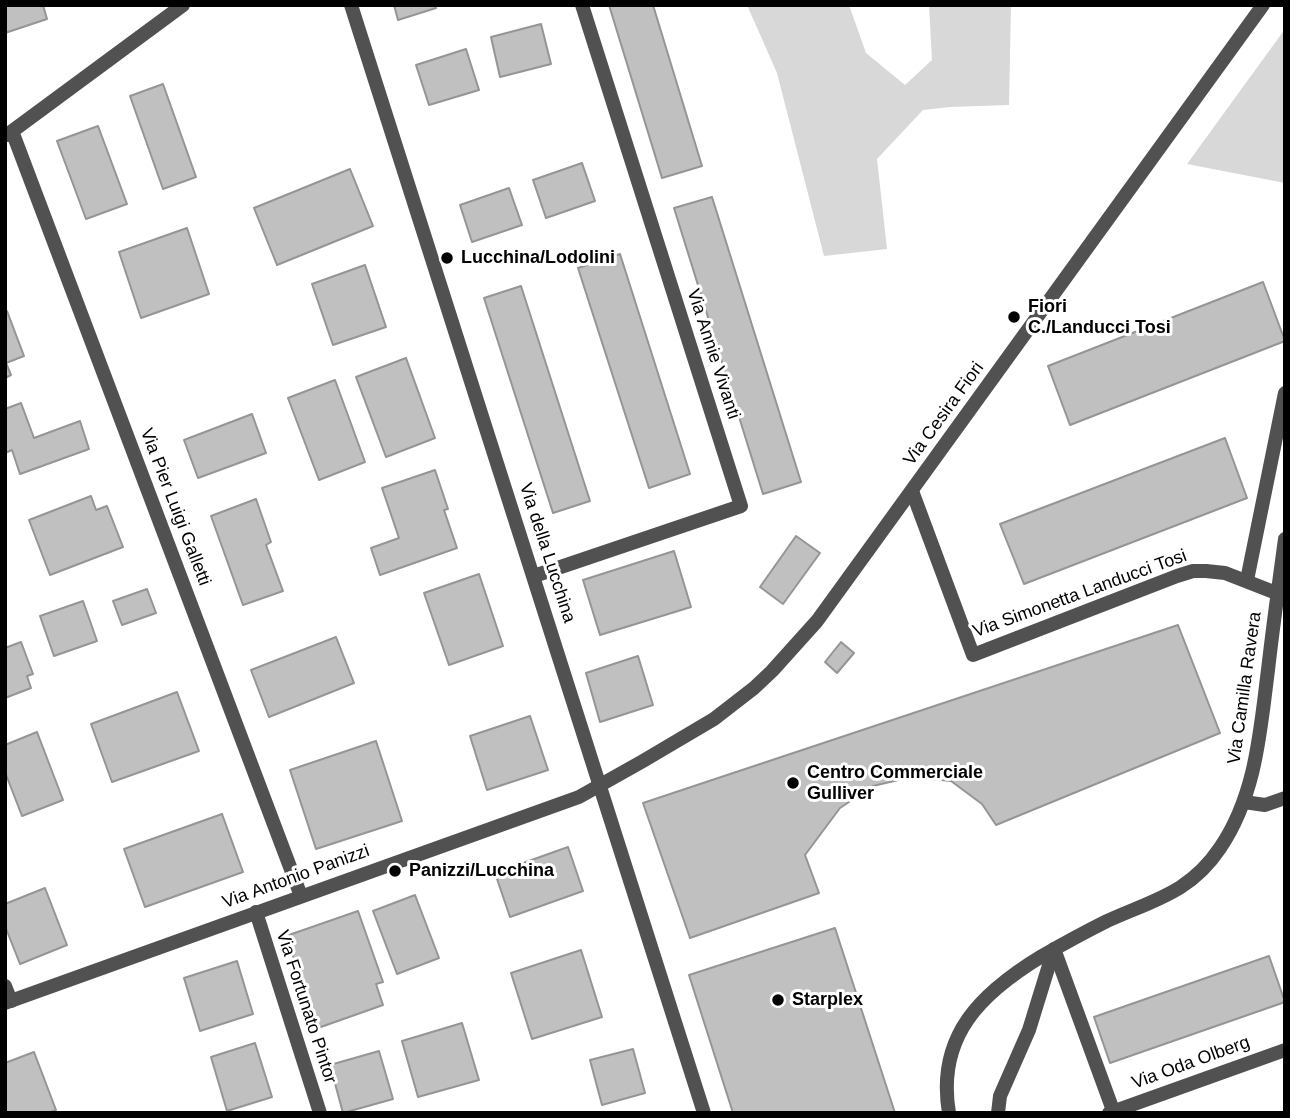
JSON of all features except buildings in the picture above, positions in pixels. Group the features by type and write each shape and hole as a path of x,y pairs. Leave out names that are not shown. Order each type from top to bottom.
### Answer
{"street":[{"path":"9,134 183,5"},
{"name":"Via della Lucchina","path":"351,5 704,1113"},
{"name":"Via Annie Vivanti","path":"534,576 741,506 582,5"},
{"name":"Via Cesira Fiori","path":"600,787 714,719 772,671 817,621 1263,5"},
{"name":"Via Pier Luigi Galletti","path":"9,134 301,896"},
{"path":"1247,580 1285,393"},
{"name":"Via Simonetta Landucci Tosi","path":"912,491 973,655 1185,573 1215,571 1247,580 1281,595"},
{"name":"Via Camilla Ravera","path":"949,1113 947,1077 955,1044 967,1018 978,1004 1003,981 1054,949 1177,890 1195,878 1229,834 1244,802 1255,765 1281,595 1285,539"},
{"name":"Via Antonio Panizzi","path":"8,1002 579,797 600,787"},
{"path":"1244,802 1265,804 1285,797"},
{"name":"Via Fortunato Pintor","path":"256,912 320,1113"},
{"path":"1054,949 1112,1112"},
{"path":"998,1113 1000,1096 1029,1030 1054,949"},
{"path":"5,986 8,1002"},
{"name":"Via Oda Olberg","path":"1112,1112 1285,1050"}],"shaded area":[{"path":"747,5 849,5 866,53 905,85 932,60 929,5 1011,5 1009,105 923,110 877,159 887,249 824,256 777,73"},
{"path":"1285,29 1285,183 1187,164"}],"place":[{"name":"Lucchina/Lodolini","path":"447,258"},
{"name":"Fiori C./Landucci Tosi","path":"1014,317"},
{"name":"Centro Commerciale Gulliver","path":"793,783"},
{"name":"Panizzi/Lucchina","path":"395,871"},
{"name":"Starplex","path":"778,1000"}]}
